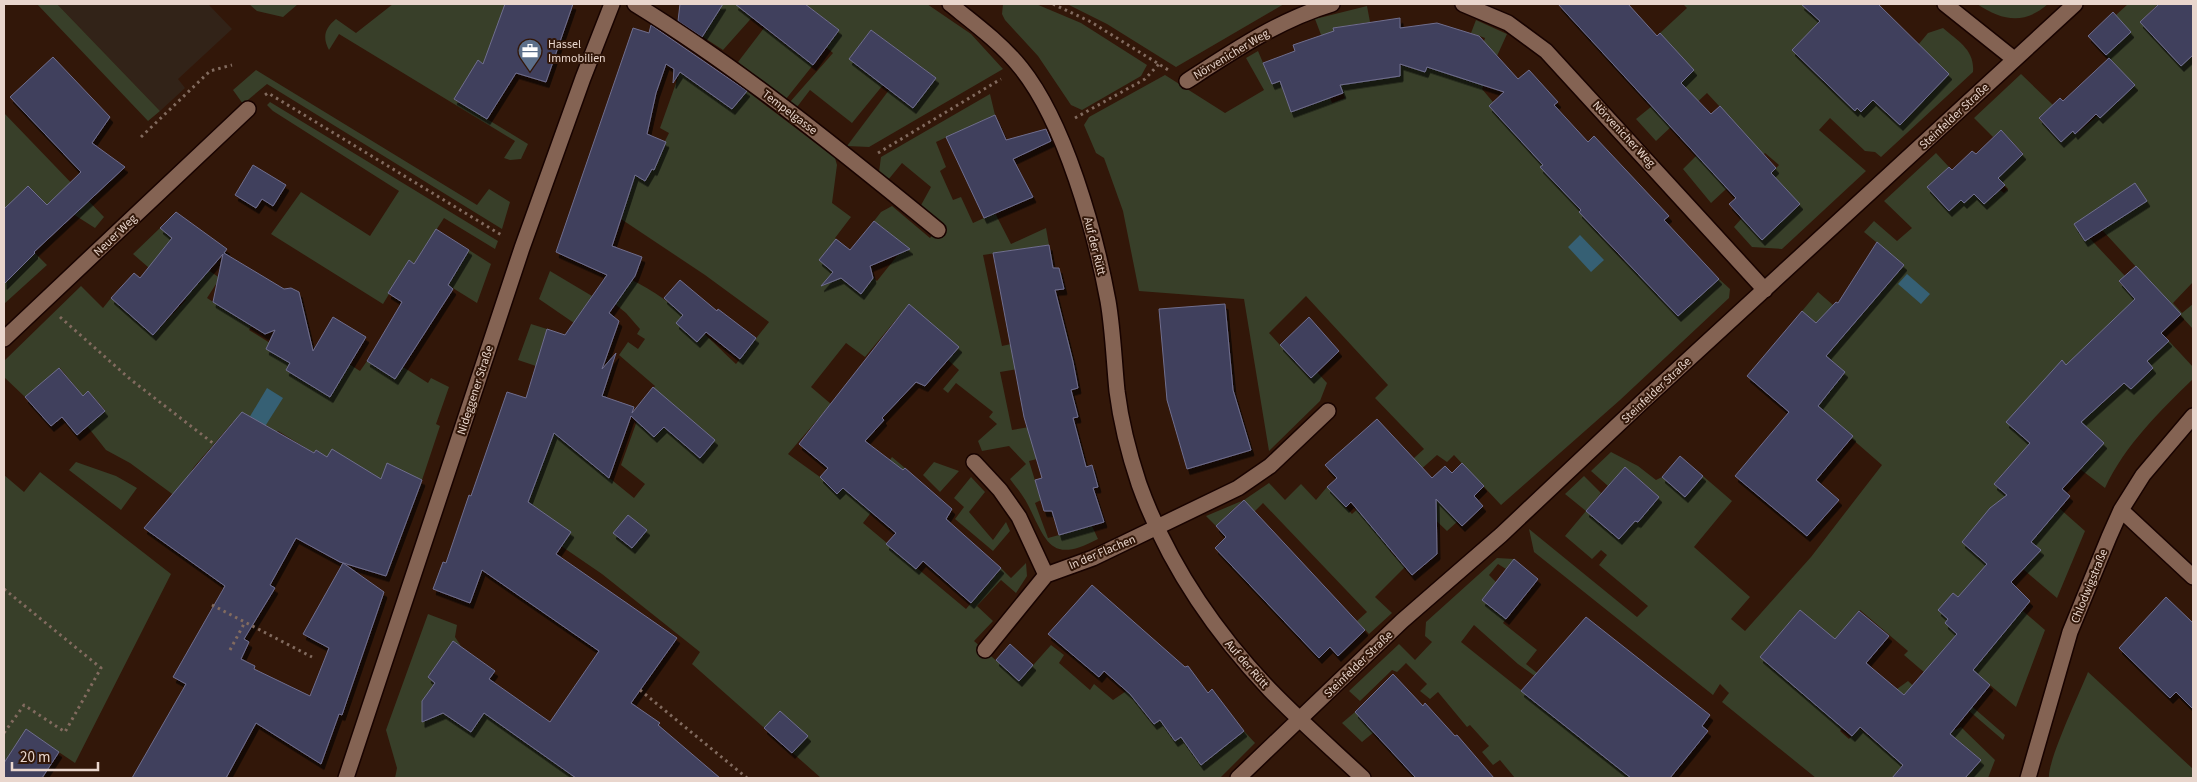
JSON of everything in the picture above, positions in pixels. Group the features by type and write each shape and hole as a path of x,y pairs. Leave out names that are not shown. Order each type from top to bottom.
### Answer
{"street":[{"name":"Nideggener Straße","path":"346,778 522,248 583,78 612,4"},
{"name":"Tempelgasse","path":"635,4 714,55 858,165 938,230"},
{"name":"Auf der Rütt","path":"950,4 1003,48 1020,67 1041,97 1052,121 1082,200 1096,244 1108,302 1121,413 1131,459 1157,528 1204,610 1250,668 1299,720 1363,778"},
{"name":"Nörvenicher Weg","path":"1186,80 1262,34 1302,14 1332,4"},
{"name":"Nörvenicher Weg","path":"1463,4 1508,23 1546,51 1765,290"},
{"path":"1945,4 2014,59"},
{"name":"Steinfelder Straße","path":"1238,778 1402,621 1501,535 2075,4"},
{"name":"Neuer Weg","path":"4,339 248,109"},
{"path":"1157,528 1257,476 1328,411"},
{"name":"Chlodwigstraße","path":"2028,778 2070,632 2092,574 2121,510 2143,475 2193,416"},
{"path":"974,462 1015,510 1046,575 985,650"},
{"path":"2121,510 2193,577"},
{"name":"In der Flachen","path":"1046,575 1094,558 1157,528"}],"path":[{"path":"1054,4 1091,22 1186,80"},
{"path":"1072,120 1145,79 1159,64"},
{"path":"141,137 210,71 232,65"},
{"path":"858,165 1020,67"},
{"path":"268,92 522,248"},
{"path":"54,311 130,379 214,444"},
{"path":"4,588 101,668 65,732 24,705 4,733"},
{"path":"212,604 312,657"},
{"path":"230,650 245,622"},
{"path":"640,690 747,778"}],"shaded area":[{"path":"57,4 208,4 232,29 178,79 185,88 160,111"}],"green space":[{"path":"37,4 57,4 160,111 148,121"},
{"path":"249,4 298,4 283,17 257,11"},
{"path":"393,4 520,4 530,8 506,78 478,61 454,99 528,144 521,159 510,160 504,158 515,141 339,34 329,50 325,37 327,29 336,19 356,33"},
{"path":"716,4 764,4 723,50 703,37 714,18 710,15"},
{"path":"805,4 927,4 971,34 1003,69 869,147 847,146 889,90 913,108 936,78 871,30 849,59 883,85 852,123 810,90 797,107 790,102 833,53 826,47 839,30"},
{"path":"1003,4 1036,4 1081,23 1147,65 1141,76 1082,110 1071,105 1038,56 1005,20 1002,14"},
{"path":"1067,4 1284,4 1176,67 1107,24"},
{"path":"1683,4 1801,4 1806,8 1810,4 1837,4 1792,50 1836,93 1849,99 1861,112 1873,100 1900,125 1949,74 1918,45 1928,33 1943,28 1960,42 1971,58 1973,72 1881,157 1875,152 1865,151 1830,118 1819,130 1866,171 1782,249 1752,247 1734,227 1742,218 1762,239 1800,205 1770,175 1779,165 1765,153 1711,203 1683,169 1697,155 1746,135 1707,93 1656,141 1636,119 1652,106 1655,56 1660,33 1687,8"},
{"path":"1977,4 2048,4 2030,15 2022,18 2013,18 1996,14"},
{"path":"2128,4 2158,4 2140,22 2181,66 2193,55 2193,282 2173,303 2182,313 2193,304 2193,329 2093,220 2082,230 2125,276 2119,282 2134,298 2141,312 2105,328 2093,339 2075,374 2103,403 2124,383 2131,389 2153,368 2147,361 2169,341 2193,367 2193,379 2144,429 2113,472 2105,488 2080,469 2103,443 2007,422 2037,449 2021,453 1994,484 2028,514 2059,508 2085,531 2057,598 2023,569 2041,550 1992,508 1962,542 2011,585 1960,598 1953,593 1950,617 1951,625 1958,636 1984,657 2014,621 2000,609 2009,599 2045,630 2016,707 1964,663 1946,684 2005,735 2003,740 1904,655 1908,651 1860,610 1845,628 1849,645 1868,661 1864,665 1800,610 1760,657 1796,687 1864,702 1840,731 1849,739 1859,728 1893,756 1897,689 1908,681 1944,714 1896,773 1902,778 1816,778 1722,702 1729,693 1720,684 1713,695 1534,552 1529,529 1637,617 1648,606 1599,565 1607,555 1601,550 1592,559 1565,536 1586,511 1619,539 1635,521 1638,522 1647,511 1645,508 1657,495 1625,467 1608,486 1591,471 1611,452 1638,466 1656,480 1662,477 1685,497 1703,476 1732,501 1694,547 1750,597 1731,619 1745,631 1811,557 1882,465 1851,438 1853,436 1791,387 1802,311 1818,292 1833,305 1831,308 1852,326 1904,265 1864,232 1874,221 1897,241 1912,228 1884,201 1936,153 1949,167 1927,187 1949,211 1961,200 1964,203 1974,194 1984,204 2000,190 2004,193 2008,189 1998,178 2023,153 2001,130 1993,137 1974,118 2021,74 2053,105 2039,119 2061,142 2073,131 2076,134 2134,85 2106,55 2130,32 2116,15"},
{"path":"1367,6 1370,22 1333,28 1353,83 1400,76 1400,66 1413,64 1413,68 1425,72 1429,61 1445,73 1471,81 1485,38 1471,33 1476,20 1507,34 1482,89 1493,102 1489,106 1522,142 1547,160 1541,167 1572,200 1596,179 1588,221 1624,261 1636,251 1654,291 1678,316 1719,279 1730,289 1729,298 1620,400 1501,505 1454,455 1447,462 1437,455 1418,472 1458,521 1447,531 1425,510 1390,551 1405,567 1375,597 1392,613 1369,634 1357,621 1367,612 1263,503 1254,512 1243,500 1269,483 1285,500 1301,484 1316,500 1327,487 1352,514 1424,449 1375,398 1388,385 1306,296 1269,333 1310,378 1317,372 1327,383 1320,401 1269,451 1244,299 1139,291 1123,211 1104,158 1096,153 1084,125 1089,117 1165,75 1225,113 1264,90 1246,58 1258,51 1272,84 1280,81 1291,112 1312,105 1312,102 1329,95 1332,103 1345,98 1315,19"},
{"path":"764,28 813,65 786,99 738,62"},
{"path":"256,70 477,205 489,189 510,202 502,229 267,84 243,104 233,90"},
{"path":"680,72 732,109 747,91 835,158 837,165 832,203 851,217 835,238 846,247 847,283 861,294 873,278 877,281 905,246 874,221 881,212 892,206 930,238 941,225 920,207 931,187 902,163 888,180 879,172 881,157 990,94 995,115 936,142 946,167 940,171 953,200 961,197 973,223 995,213 1011,244 1046,228 1049,245 983,255 1002,346 1066,332 1073,360 1000,372 1012,430 1059,422 1081,448 1029,461 1041,500 1035,503 1048,538 1092,526 1098,539 1070,550 1052,546 1046,539 1026,501 1010,479 1026,464 1009,446 982,451 978,441 997,424 989,417 993,412 956,383 948,393 943,389 959,370 948,360 909,304 865,357 846,343 811,387 831,404 788,454 820,477 837,494 866,460 880,473 892,457 905,468 863,523 966,609 1001,568 1011,578 1026,563 1027,576 1016,593 1001,580 977,606 993,621 974,641 1019,681 1051,645 1064,655 1059,663 1090,690 1094,684 1113,700 1147,677 1141,708 1153,724 1160,720 1175,741 1181,737 1201,765 1244,731 1255,743 1220,778 821,778 692,664 700,652 602,574 510,511 536,480 557,424 581,455 634,498 645,484 621,465 646,396 655,386 619,355 628,342 638,349 645,339 637,334 640,329 626,313 598,290 611,272 647,288 678,310 736,364 769,322 705,275 621,219 635,175 645,181 669,133 660,128"},
{"path":"270,102 498,241 495,249 444,218 414,264 409,261 383,304 271,234 301,192 370,236 399,191 273,111 267,105"},
{"path":"4,113 104,217 95,228 73,214 47,205 28,186 4,211"},
{"path":"160,228 172,238 162,251 208,270 220,278 207,298 218,305 264,306 249,330 270,343 306,338 286,370 329,396 349,364 360,371 367,361 395,379 403,367 428,383 431,378 449,387 436,424 440,426 422,480 396,468 390,484 327,457 316,450 314,453 278,431 260,444 233,422 194,467 175,496 130,463 106,450 87,426 105,410 89,392 83,396 60,368 25,397 4,377 4,361 81,286 103,308 111,298 153,335 186,300 133,254"},
{"path":"469,250 491,264 477,303 448,285"},
{"path":"35,253 47,265 4,304 4,284"},
{"path":"550,271 592,296 574,323 539,299"},
{"path":"531,324 547,329 536,366 518,360"},
{"path":"76,462 116,476 137,488 121,510 69,470"},
{"path":"934,462 959,471 940,492 923,475"},
{"path":"40,472 171,574 75,763 26,730 4,763 4,475 24,492"},
{"path":"1584,476 1601,493 1586,511 1565,494"},
{"path":"971,477 985,492 969,512 993,540 1006,522 1010,531 993,551 955,519 964,507 954,498"},
{"path":"1242,501 1216,526 1206,516"},
{"path":"1497,558 1514,559 1506,569 1498,564 1489,575 1496,582 1482,600 1506,619 1503,623 1537,650 1526,664 1552,685 1550,687 1518,664 1474,625 1461,642 1631,778 1515,778 1500,760 1493,765 1482,752 1489,746 1470,725 1467,727 1438,692 1430,699 1420,691 1427,684 1406,663 1397,672 1392,670 1360,701 1349,691 1399,644 1415,660 1432,642 1425,636 1426,622"},
{"path":"428,614 457,625 455,637 461,646 453,641 428,677 435,683 441,712 471,732 484,713 576,778 395,778 397,768 386,730"},
{"path":"2088,672 2193,769 2193,778 2049,778 2058,743"},
{"path":"1355,712 1374,732 1362,742 1342,723"},
{"path":"1961,727 1995,760 1988,778 1965,778 1981,760 1949,733"}],"water":[{"path":"1580,235 1604,260 1591,272 1568,247"},
{"path":"1907,274 1930,294 1921,304 1898,284"},
{"path":"267,388 283,398 264,428 249,418"}],"building":[{"path":"505,4 573,4 546,82 516,73 487,119 454,99 478,60 483,64"},
{"path":"680,4 723,4 702,37 678,21"},
{"path":"735,4 805,4 839,30 813,65"},
{"path":"1558,4 1628,4 1657,36 1660,33 1694,70 1681,83 1711,114 1720,106 1776,168 1771,173 1800,204 1762,240 1729,204 1736,198"},
{"path":"1801,4 1878,4 1949,74 1900,125 1873,100 1861,112 1857,108 1855,111 1792,50 1820,21"},
{"path":"2159,4 2193,4 2193,55 2181,66 2140,22"},
{"path":"2113,12 2131,32 2106,55 2088,36"},
{"path":"1400,18 1400,28 1437,23 1479,36 1518,79 1529,70 1558,102 1554,105 1588,142 1594,136 1669,216 1664,220 1719,279 1678,316 1579,212 1581,210 1540,167 1543,165 1489,106 1504,92 1427,67 1425,72 1400,64 1400,76 1340,85 1343,93 1291,112 1280,81 1272,84 1263,63 1295,51 1293,45 1334,31 1333,28"},
{"path":"651,25 747,91 732,109 680,72 673,83 674,69 666,64 656,93 647,134 666,142 654,170 652,169 645,181 635,175 612,246 642,257 635,276 609,313 619,321 602,369 616,353 602,396 634,407 632,413 653,387 715,440 700,458 664,427 654,437 631,416 609,478 554,433 528,502 571,532 556,554 677,638 631,703 660,723 658,725 720,778 576,778 484,713 471,732 443,713 422,722 422,701 435,683 428,677 453,641 495,671 489,679 550,722 599,651 482,570 470,603 433,589 443,562 446,563 507,392 526,398 547,329 565,335 607,275 556,252 633,28 649,33"},
{"path":"871,30 936,78 913,108 849,59"},
{"path":"53,57 110,117 92,143 125,167 34,252 4,284 4,209 28,186 47,205 81,172 10,97"},
{"path":"2109,58 2135,85 2100,118 2096,114 2075,134 2073,131 2061,142 2039,118 2060,98 2063,101"},
{"path":"995,115 1006,140 1046,129 1051,141 1013,159 1033,197 984,218 946,137"},
{"path":"2001,130 2023,154 1998,178 2005,185 1984,204 1974,194 1964,203 1961,200 1949,211 1927,187 1949,167 1952,170 1972,151 1976,154"},
{"path":"253,165 286,185 273,206 262,199 256,208 235,195"},
{"path":"2135,183 2147,201 2085,241 2074,224"},
{"path":"176,212 227,249 224,253 284,289 291,288 299,292 313,351 333,317 366,337 330,397 286,370 290,363 266,349 275,330 265,334 213,302 223,254 153,335 111,298 134,273 140,278 172,238 160,228"},
{"path":"874,221 910,249 870,266 873,278 861,294 841,278 821,286 833,272 819,260 836,239 850,250"},
{"path":"436,229 469,250 448,285 453,289 395,379 367,361 402,302 388,293 409,260 414,264"},
{"path":"1877,242 1904,265 1826,356 1845,372 1818,406 1853,436 1816,480 1839,500 1807,536 1735,476 1789,412 1747,376 1802,311 1816,323 1836,302 1838,303"},
{"path":"1049,245 1053,268 1059,268 1064,289 1055,290 1078,388 1071,390 1078,417 1073,418 1086,467 1092,465 1098,487 1093,488 1104,522 1059,535 1052,511 1044,511 1035,480 1042,478 1024,417 993,253"},
{"path":"2136,266 2181,314 2161,333 2169,341 2147,361 2153,368 2131,389 2124,383 2081,422 2104,443 2062,489 2070,496 2031,542 2041,550 2011,582 2030,601 1973,670 1990,685 1950,734 1981,760 1965,778 1892,778 1903,765 1860,727 1852,736 1760,657 1800,610 1835,639 1859,611 1889,636 1866,663 1904,695 1957,634 1945,623 1948,619 1938,610 1953,593 1958,597 1987,564 1962,542 1990,508 2007,495 1994,484 2030,443 2006,422 2062,360 2066,365 2135,299 2119,281"},
{"path":"680,280 717,311 718,309 756,338 740,359 706,332 697,342 676,323 683,315 664,298"},
{"path":"909,304 959,347 925,386 916,382 882,418 884,420 865,441 903,470 905,468 952,509 946,519 1001,568 971,603 923,561 916,569 886,544 896,533 843,488 837,494 820,477 828,468 799,444"},
{"path":"1225,304 1233,390 1251,450 1187,469 1167,400 1159,309"},
{"path":"1309,317 1339,351 1311,378 1280,345"},
{"path":"59,368 83,396 88,391 105,411 77,435 62,417 51,426 25,397"},
{"path":"242,412 314,453 316,450 327,457 332,449 381,479 387,463 422,480 386,576 340,562 296,538 270,585 275,588 244,639 249,642 241,659 255,666 254,669 310,696 329,648 303,634 343,563 384,592 342,715 339,714 321,764 256,723 226,778 132,778 186,684 173,677 225,586 144,528"},
{"path":"1377,419 1432,478 1445,466 1452,473 1462,463 1484,486 1474,496 1483,506 1462,526 1436,499 1437,554 1412,575 1351,502 1346,507 1327,487 1337,478 1325,465"},
{"path":"1680,456 1703,476 1685,497 1662,477"},
{"path":"1625,467 1659,497 1638,522 1635,521 1619,539 1586,511"},
{"path":"1244,500 1365,630 1338,656 1330,647 1319,658 1215,548 1226,537 1216,526"},
{"path":"628,515 647,530 632,548 613,533"},
{"path":"1514,559 1538,579 1506,619 1482,600"},
{"path":"1092,585 1185,667 1188,666 1208,693 1212,689 1244,731 1201,765 1181,737 1175,741 1160,720 1154,724 1130,694 1104,671 1099,677 1048,634"},
{"path":"2166,597 2193,623 2193,709 2176,692 2170,698 2119,648"},
{"path":"1586,617 1710,715 1702,726 1708,731 1670,778 1631,778 1521,691"},
{"path":"1010,644 1033,665 1019,681 996,660"},
{"path":"1393,674 1423,706 1425,703 1455,736 1457,735 1494,778 1416,778 1355,712"},
{"path":"780,711 808,736 792,753 764,728"},
{"path":"26,729 59,752 42,778 4,778 4,763"}],"place":[{"name":"Hassel Immobilien","path":"530,72"}]}
